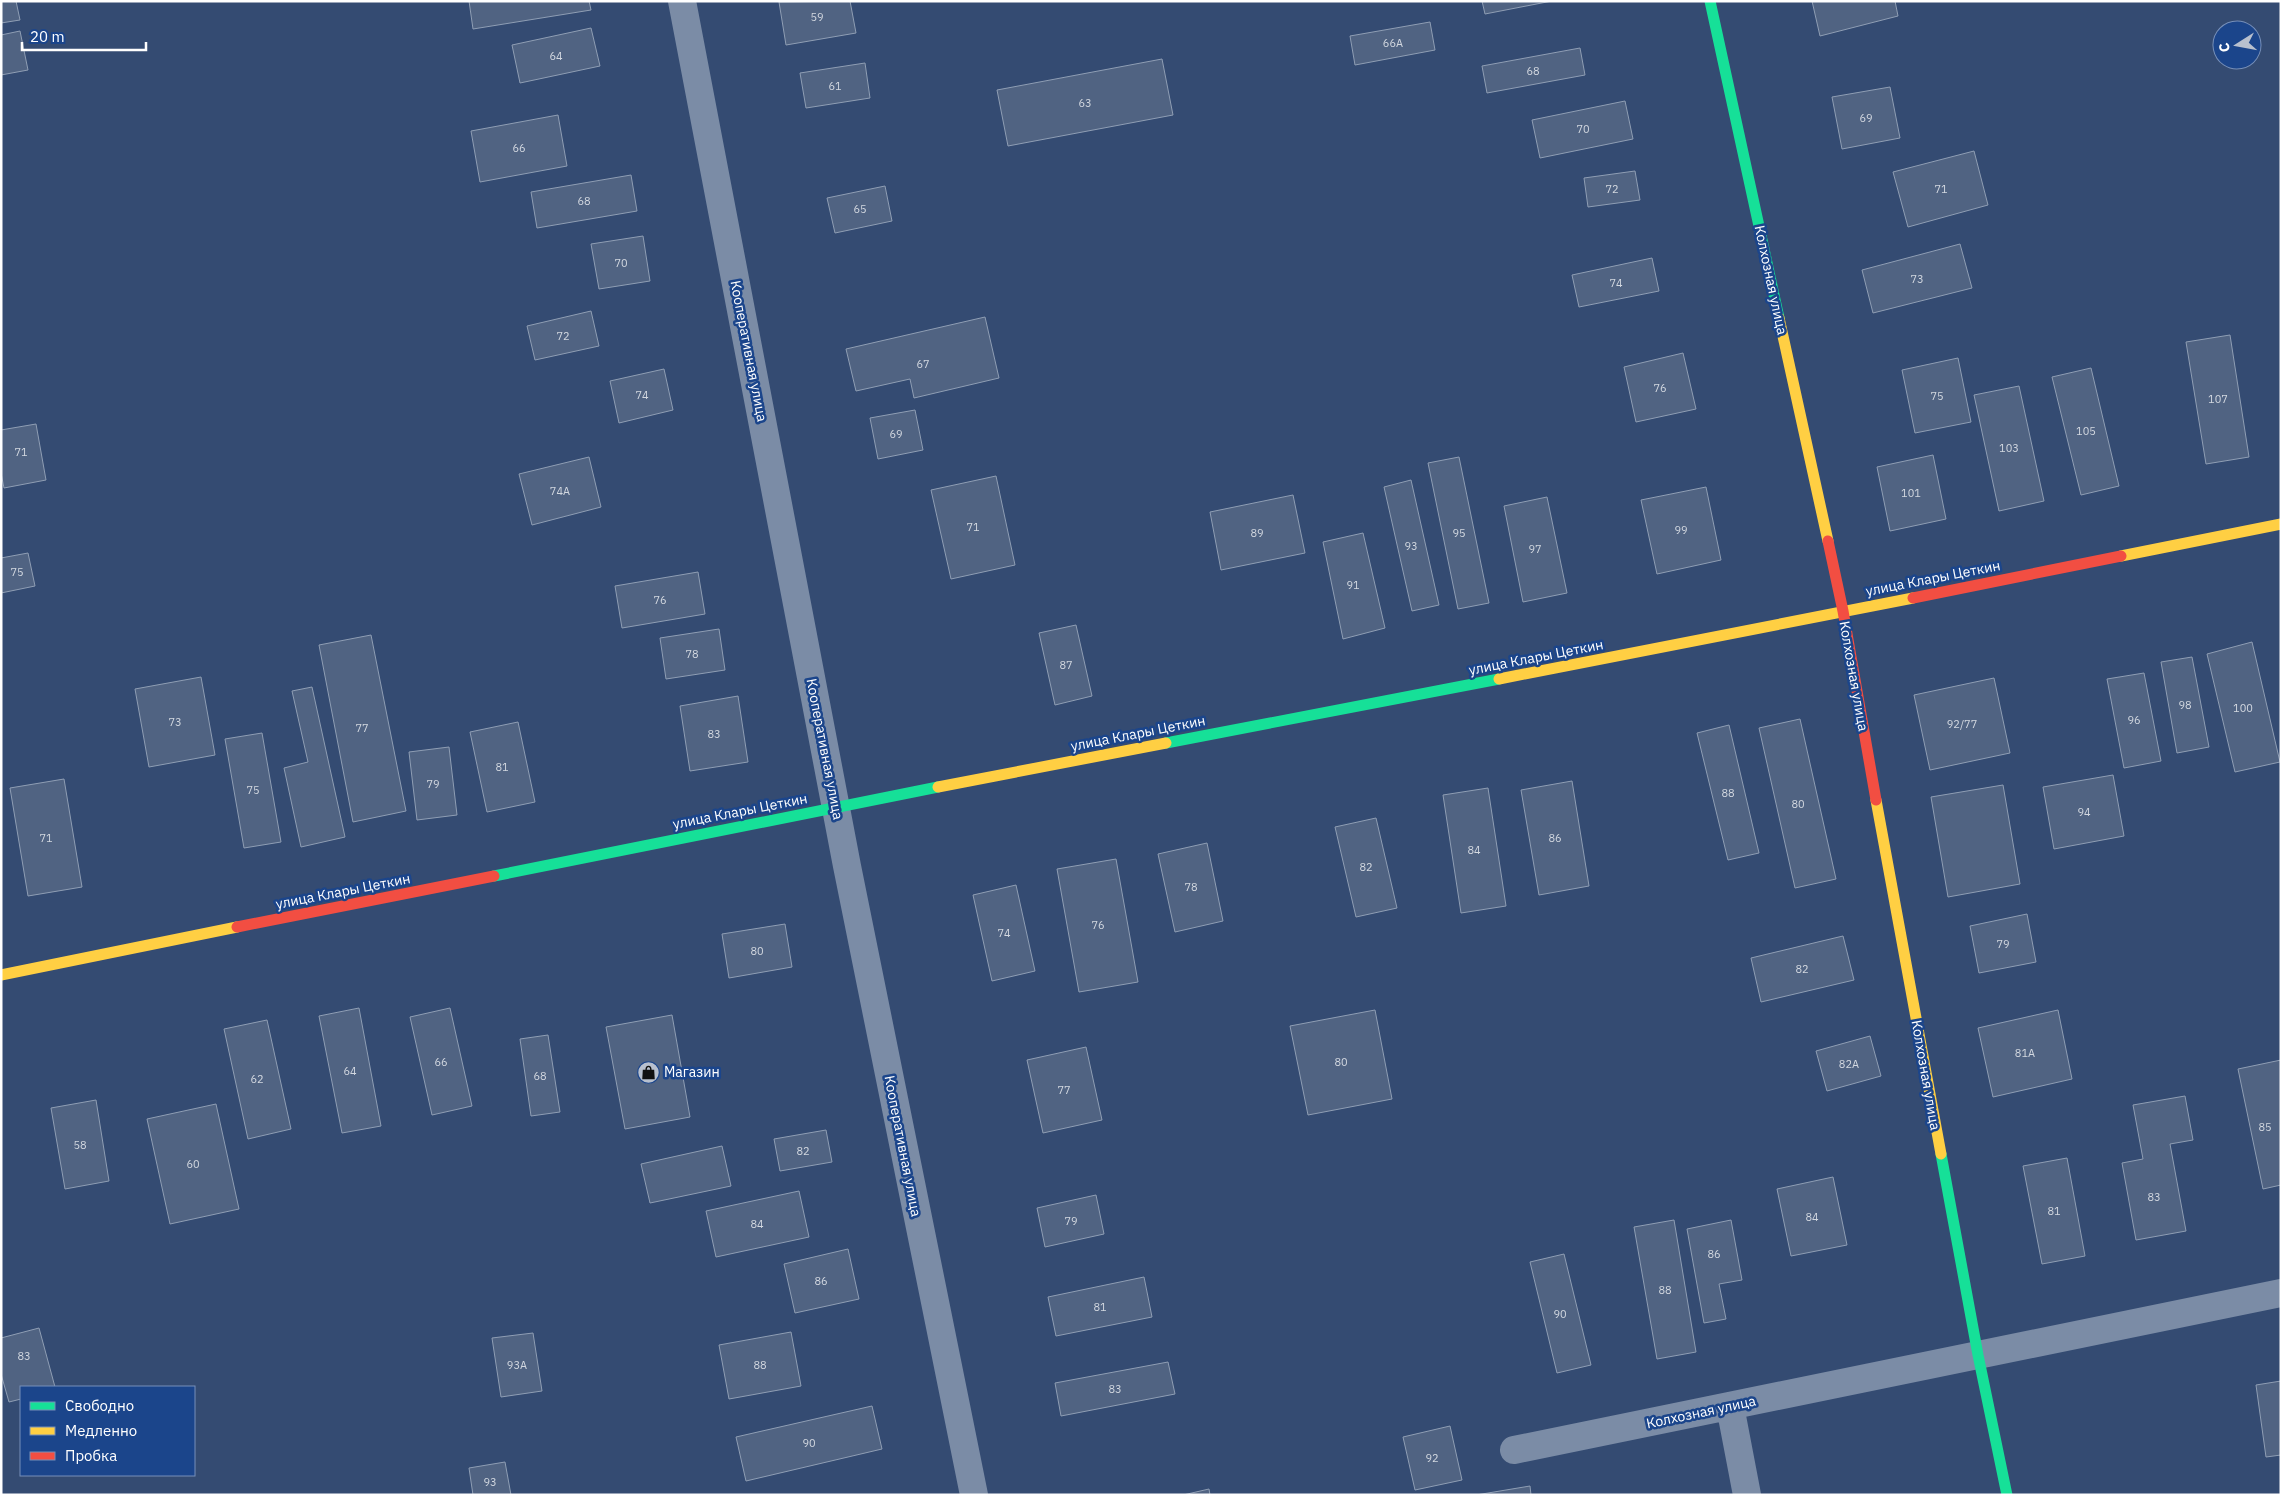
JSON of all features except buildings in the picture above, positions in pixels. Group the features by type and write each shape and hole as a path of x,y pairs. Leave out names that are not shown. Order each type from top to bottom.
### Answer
{"main road":[{"name":"Колхозная улица","path":"1710,1 1843,611 1858,703 1978,1355 2006,1495"},
{"name":"улица Клары Цеткин","path":"1,975 836,807 2281,524"}],"street":[{"name":"Кооперативная улица","path":"682,1 836,807 974,1495"},
{"name":"Колхозная улица","path":"1514,1450 2281,1293"},
{"path":"1730,1406 1747,1495"}],"traffic: fast":[{"path":"1710,1 1779,318"},
{"path":"1166,743 1499,679"},
{"path":"494,876 938,787"},
{"path":"1941,1154 1978,1355 2007,1495"}],"traffic: slow":[{"path":"1779,318 1828,541"},
{"path":"2121,556 2281,524"},
{"path":"1499,679 1913,598"},
{"path":"938,787 1166,743"},
{"path":"1876,800 1941,1154"},
{"path":"1,975 237,927"}],"traffic: jam":[{"path":"1828,541 1843,611 1876,800"},
{"path":"1913,598 2121,556"},
{"path":"237,927 494,876"}],"place":[{"name":"Магазин","path":"648,1072"}]}
